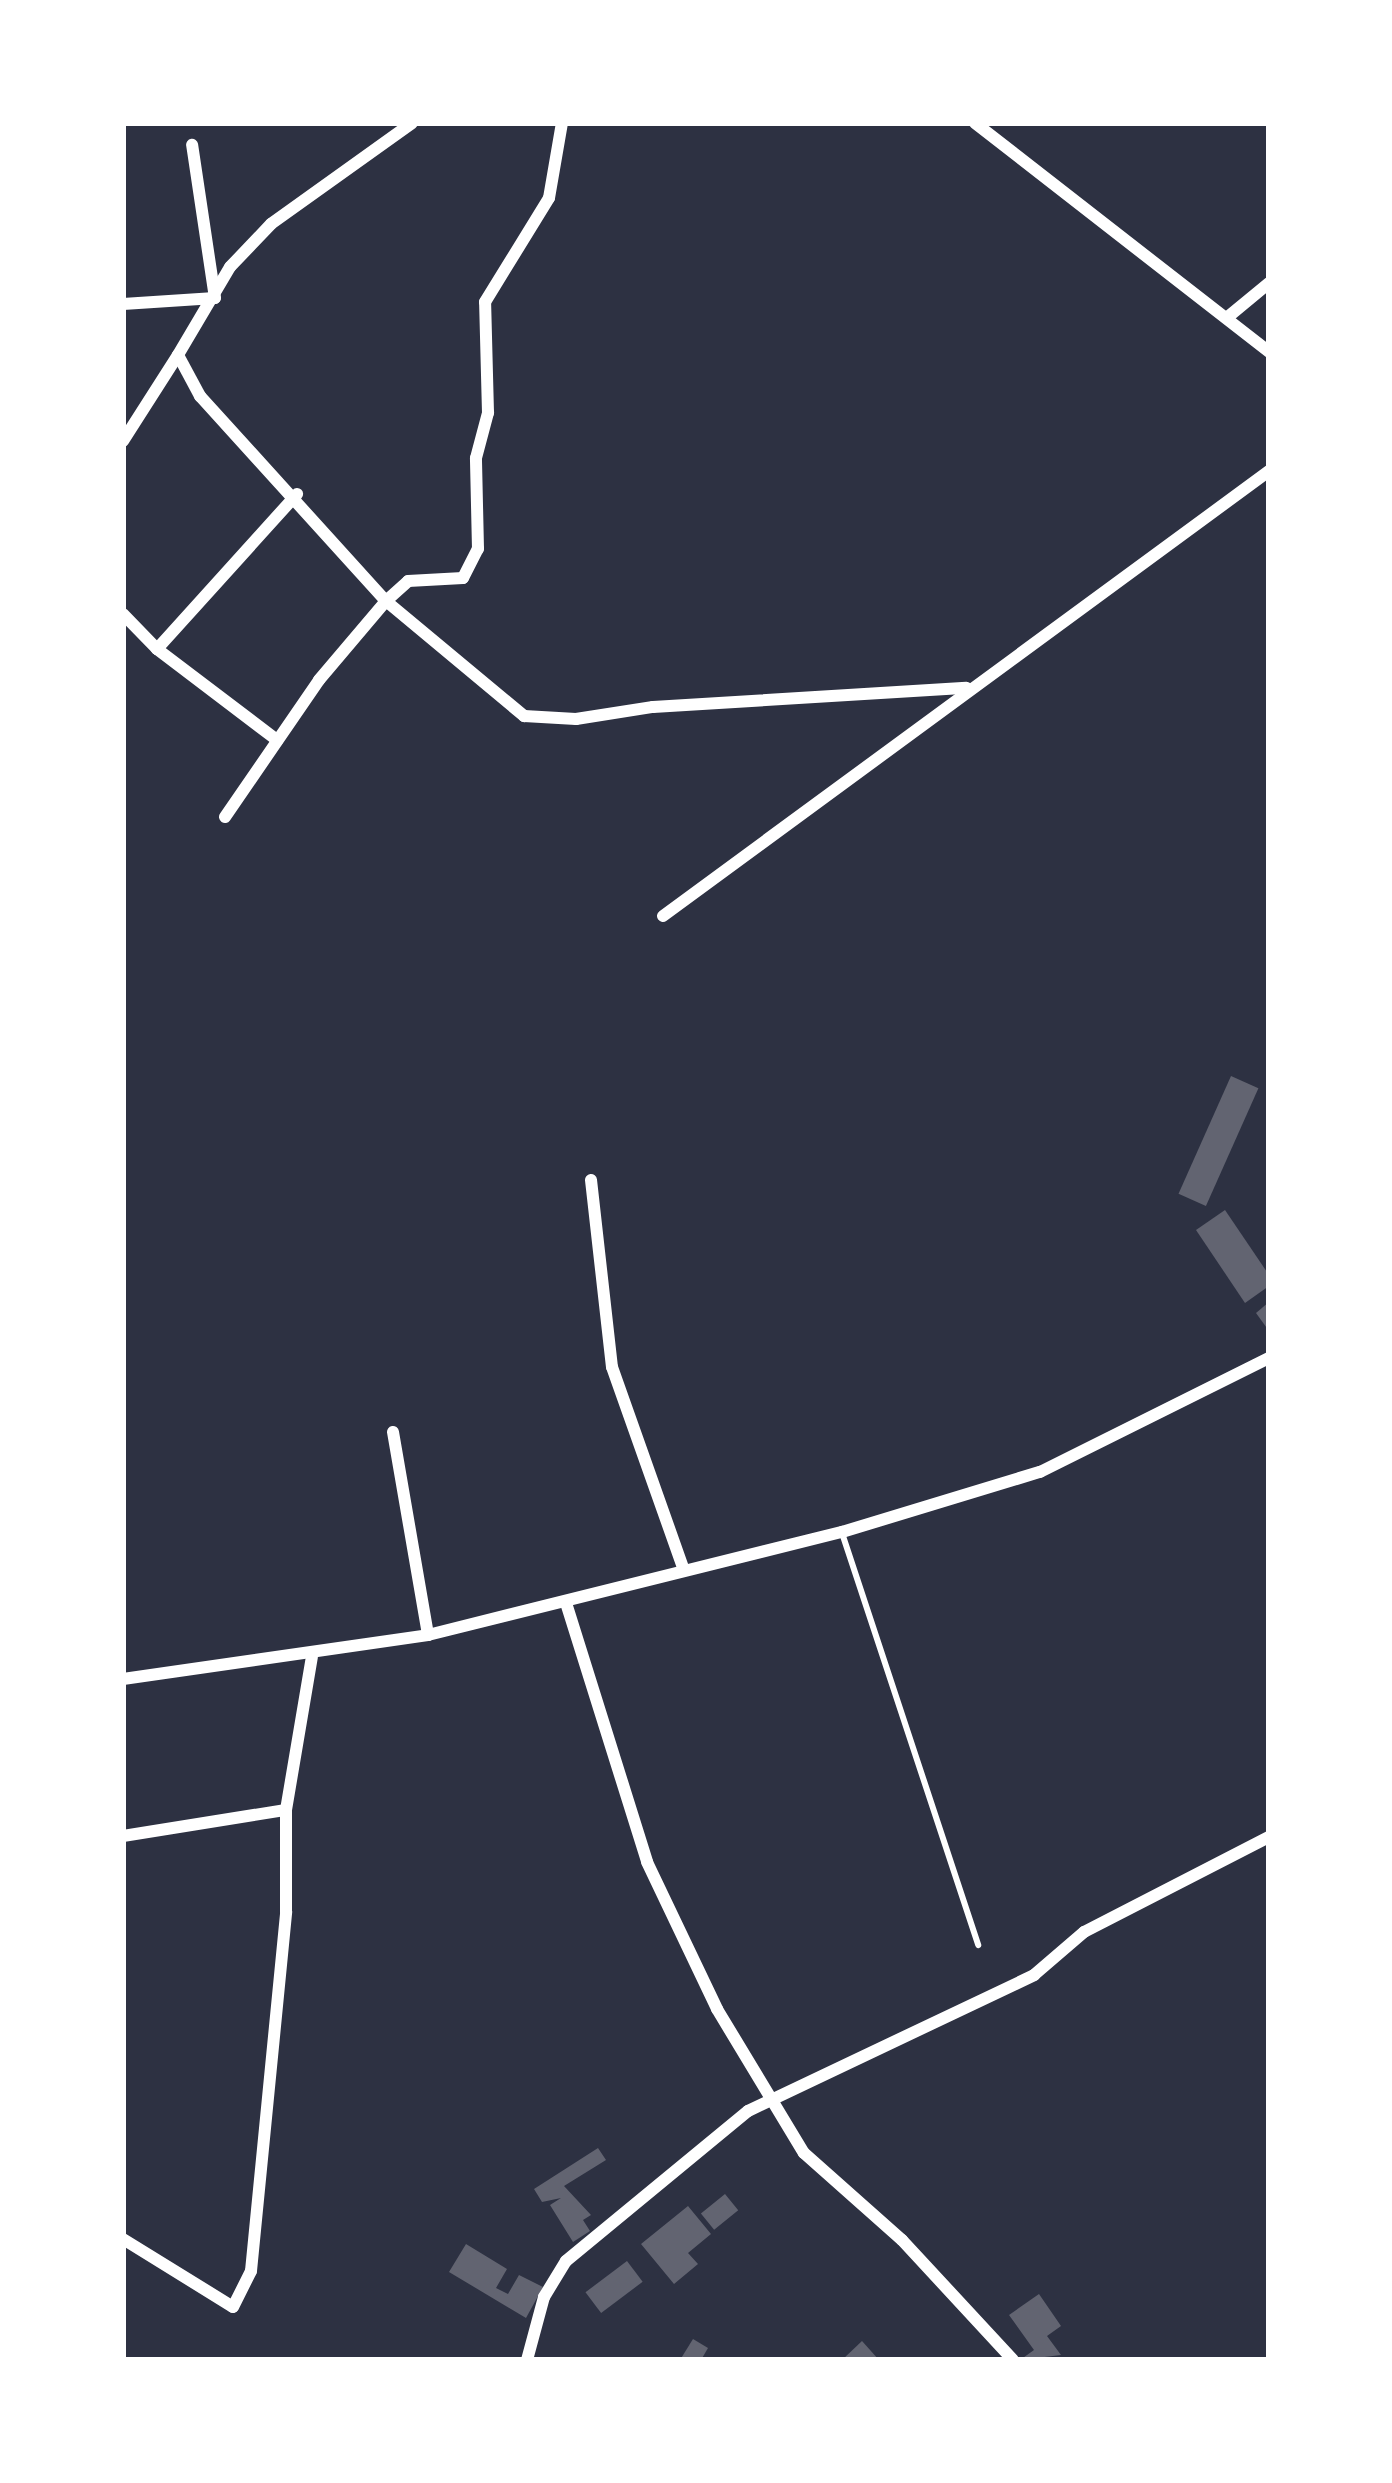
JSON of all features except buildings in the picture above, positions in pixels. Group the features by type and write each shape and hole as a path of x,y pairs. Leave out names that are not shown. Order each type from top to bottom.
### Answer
{"street":[{"path":"123,441 214,298 271,224 412,123"},
{"path":"225,817 277,740 386,601 407,581 463,578 478,549 476,458 488,413 485,302 549,198 562,123"},
{"path":"975,123 1229,316 1269,352"},
{"path":"192,145 214,298"},
{"path":"1229,316 1269,283"},
{"path":"123,304 214,298"},
{"path":"178,355 200,396 297,494 386,601 524,716 576,719 652,707 966,688"},
{"path":"663,916 966,688 999,673 1269,471"},
{"path":"157,649 297,494"},
{"path":"123,614 157,649 277,740"},
{"path":"591,1180 613,1367 684,1570"},
{"path":"123,1679 238,1659 312,1657 428,1635 567,1606 684,1570 842,1532 1040,1472 1269,1358"},
{"path":"394,1432 428,1635"},
{"path":"567,1606 647,1862 717,2009 803,2153 902,2240 1013,2360"},
{"path":"123,2239 233,2307 251,2271 286,1912 286,1810 312,1657"},
{"path":"123,1836 286,1810"},
{"path":"527,2360 544,2297 566,2260 748,2111 775,2102 938,2015 1034,1976 1084,1932 1269,1837"}],"lane":[{"path":"842,1532 978,1945"}]}
